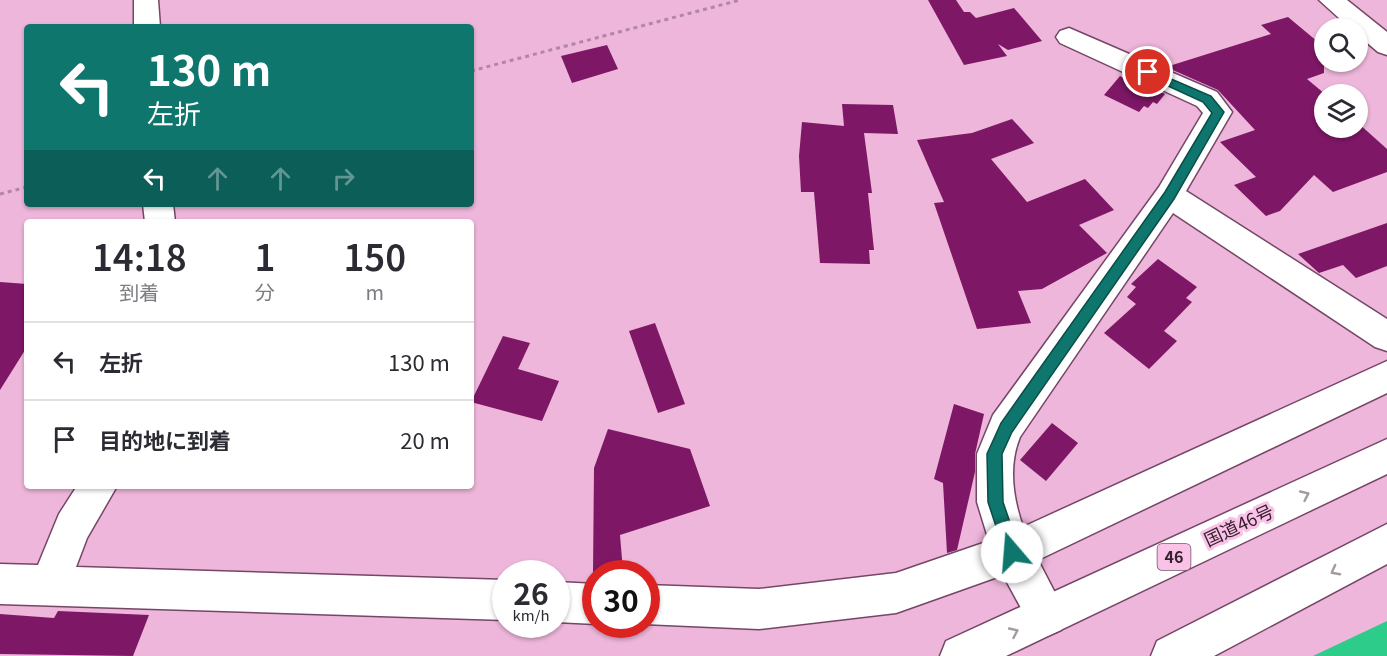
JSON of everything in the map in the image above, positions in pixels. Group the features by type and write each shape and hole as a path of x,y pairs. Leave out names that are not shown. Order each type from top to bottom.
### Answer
{"main road":[{"path":"146,0 147,24"},
{"path":"1331,0 1387,46"},
{"path":"1047,616 1012,552 996,502 995,454 1006,427 1169,195 1218,112 1207,99 1069,37"},
{"path":"1169,195 1387,337"},
{"path":"660,605 759,609 896,593 1012,552 1387,376"},
{"name":"国道46号","path":"961,656 1387,456"},
{"path":"50,585 72,527 96,489"},
{"path":"1172,656 1387,543"},
{"path":"0,584 492,600"}],"path":[{"path":"474,70 740,0"},
{"path":"0,194 24,189"}],"green space":[{"path":"1387,621 1387,656 1313,656"}],"building":[{"path":"928,0 956,0 964,12 970,12 976,18 1014,8 1042,41 1008,50 998,44 1007,56 964,65"},
{"path":"1288,17 1314,39 1314,72 1324,73 1307,79 1314,85 1314,138 1368,138 1368,132 1387,149 1387,172 1333,192 1314,175 1280,211 1266,216 1234,185 1256,177 1220,142 1255,130 1218,90 1166,67 1271,34 1261,25"},
{"path":"607,45 618,69 572,83 561,56"},
{"path":"1120,76 1127,80 1132,78 1165,94 1157,104 1153,102 1148,108 1144,106 1139,112 1104,95"},
{"path":"842,104 893,105 898,134 864,133 872,193 868,193 874,250 869,250 870,264 820,263 814,192 801,192 799,156 802,122 844,126"},
{"path":"1012,119 1034,143 991,159 1027,202 1085,179 1114,210 1079,225 1107,253 1042,289 1018,291 1031,323 977,329 934,203 944,202 917,140 972,133"},
{"path":"1387,223 1387,266 1356,278 1343,265 1319,273 1298,254"},
{"path":"1158,259 1197,287 1186,298 1192,302 1164,331 1177,341 1149,369 1104,333 1136,304 1127,297 1136,287 1131,284"},
{"path":"0,282 24,284 24,352 0,390"},
{"path":"655,323 685,404 658,413 629,331"},
{"path":"503,336 530,343 518,369 559,381 542,421 474,403 474,396"},
{"path":"954,404 984,414 975,454 975,472 957,550 947,553 943,483 934,479"},
{"path":"1052,423 1078,443 1046,481 1020,460"},
{"path":"608,429 690,449 710,506 620,535 622,560 593,560 594,468"},
{"path":"58,611 149,615 133,656 0,654 0,614 54,618"}],"route":[{"path":"1012,552 996,502 995,454 1006,427 1169,195 1218,112 1207,99 1148,72"}]}
